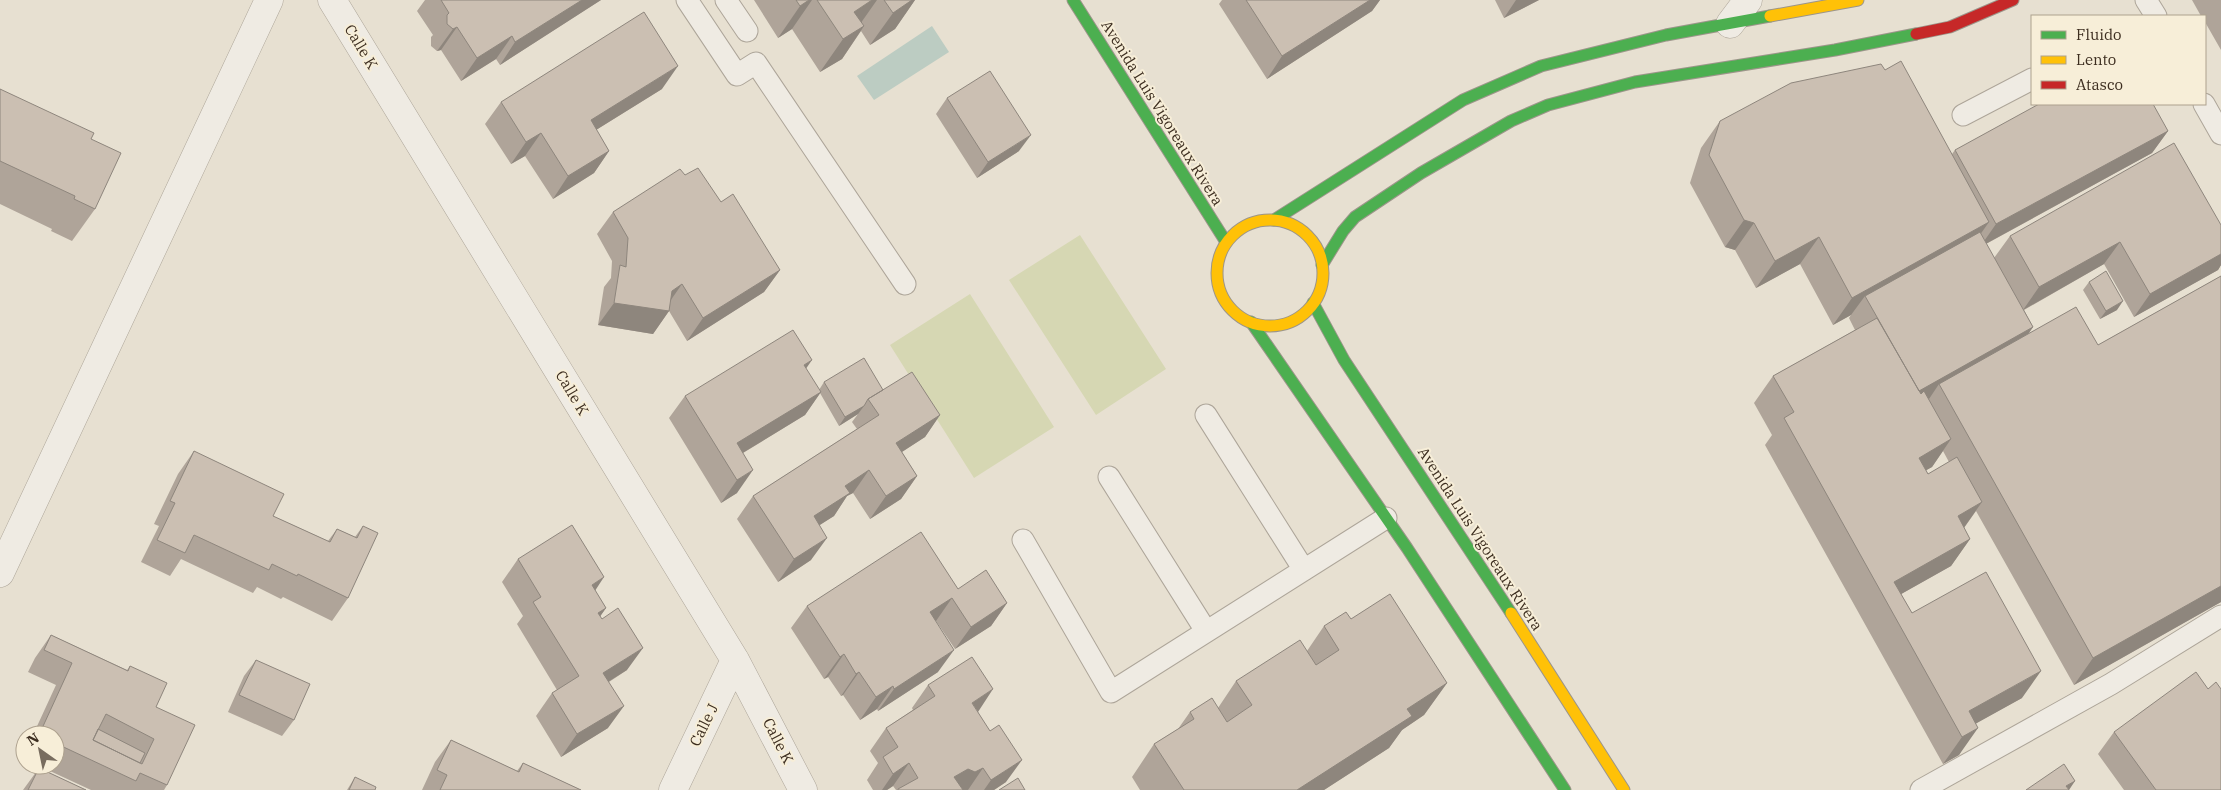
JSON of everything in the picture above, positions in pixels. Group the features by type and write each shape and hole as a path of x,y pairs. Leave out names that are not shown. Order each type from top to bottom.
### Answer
{"main road":[{"name":"Avenida Luis Vigoreaux Rivera","path":"1073,0 1226,242"},
{"path":"1274,220 1464,100 1541,66 1587,53 1666,35 1858,0"},
{"path":"1322,265 1343,230 1355,217 1421,173 1511,121 1548,105 1635,82 1835,50 1950,27 2013,0"},
{"path":"1274,220 1291,224 1306,234 1316,248 1322,265 1322,285 1313,303 1301,315 1285,323 1268,326 1242,318 1228,306 1219,288 1217,270 1226,242 1247,225 1256,221 1274,220"},
{"name":"Avenida Luis Vigoreaux Rivera","path":"1313,303 1344,360 1529,640 1624,790"},
{"path":"1251,322 1386,518 1565,790"}],"street":[{"path":"0,573 269,0"},
{"name":"Calle K","path":"332,0 735,660 803,790"},
{"path":"1730,24 1748,0"},
{"name":"Calle J","path":"673,790 735,660"}],"lane":[{"path":"686,0 737,75 756,63 905,284"},
{"path":"726,0 747,31"},
{"path":"2146,0 2154,15"},
{"path":"1963,115 2031,80"},
{"path":"2205,105 2221,134"},
{"path":"1206,415 1304,570"},
{"path":"1109,476 1206,631"},
{"path":"1023,540 1110,692 1386,518"},
{"path":"1921,790 2111,684 2221,616"}],"green space":[{"path":"1080,235 1166,369 1096,415 1009,280"},
{"path":"970,294 1054,427 974,478 890,345"}],"shaded area":[{"path":"932,26 949,52 874,100 857,76"}],"building":[{"path":"441,0 582,0 515,42 512,36 477,58 457,27 453,29 447,24 447,15 449,13"},
{"path":"796,0 809,0 800,6"},
{"path":"817,0 872,0 854,12 864,26 843,39"},
{"path":"884,0 912,0 893,13"},
{"path":"1246,0 1370,0 1282,56"},
{"path":"644,12 678,66 591,120 609,151 568,176 541,133 526,142 501,102"},
{"path":"1901,61 1989,222 1852,298 1819,237 1775,261 1754,223 1744,220 1709,155 1720,121 1791,83 1881,64 1885,70"},
{"path":"990,71 1031,135 988,162 947,98"},
{"path":"0,89 94,133 91,139 121,153 95,209 74,199 75,196 0,161"},
{"path":"2037,105 2154,105 2168,131 1996,224 1955,150"},
{"path":"2174,143 2221,225 2221,254 2150,294 2120,242 2039,287 2010,236"},
{"path":"698,168 721,202 733,194 780,270 703,318 682,284 672,291 669,311 614,303 620,265 626,267 628,238 613,212 680,169 685,175"},
{"path":"1980,232 2033,327 1919,391 1865,296"},
{"path":"2106,271 2123,301 2106,311 2089,282"},
{"path":"2221,276 2221,586 2093,658 1939,384 2076,307 2098,345"},
{"path":"1877,318 1921,394 1924,391 1951,439 1919,458 1928,474 1957,457 1982,502 1958,516 1970,539 1894,582 1912,613 1986,572 2041,671 1969,711 1978,728 1962,737 1784,418 1794,412 1773,376"},
{"path":"793,330 812,360 804,365 821,392 737,443 753,470 737,480 685,396"},
{"path":"864,358 883,390 868,399 864,406 845,417 824,382"},
{"path":"912,372 940,415 896,443 917,476 886,496 869,470 845,486 850,493 814,516 827,538 794,559 753,496 879,415 868,399"},
{"path":"194,451 284,494 273,516 330,542 337,529 357,538 363,526 378,533 348,598 272,564 269,570 194,535 185,553 157,540 175,503 170,501"},
{"path":"572,525 604,577 592,585 606,608 598,613 602,619 618,608 643,648 603,673 624,706 577,734 552,693 579,676 533,602 541,597 518,559"},
{"path":"921,532 958,589 986,570 1007,603 971,627 952,598 930,612 954,650 894,689 893,686 876,697 859,672 856,674 844,654 840,657 807,606"},
{"path":"1390,594 1447,683 1407,709 1412,716 1297,790 1184,790 1154,744 1194,719 1190,712 1212,698 1227,722 1252,705 1236,681 1300,640 1316,665 1339,650 1324,626 1346,612 1351,619"},
{"path":"51,635 128,671 130,666 167,683 156,707 195,725 167,785 140,773 136,781 65,748 65,725 44,725 72,663 44,650","holes":["106,714 154,739 142,764 93,740"]},
{"path":"972,657 993,689 972,703 990,731 999,725 1022,760 991,780 983,768 975,772 968,769 954,777 963,790 898,790 918,778 909,763 893,774 883,757 898,747 886,728 935,696 928,685"},
{"path":"256,660 310,684 294,720 239,695"},
{"path":"2196,672 2208,689 2216,682 2221,689 2221,790 2156,790 2114,732"},
{"path":"98,729 145,753 140,763 93,740"},
{"path":"451,740 519,772 523,763 581,790 440,790 447,775 437,770"},
{"path":"2064,764 2075,781 2066,786 2069,790 2026,790"},
{"path":"36,775 54,775 86,790 28,790"},
{"path":"355,777 376,787 375,790 349,790"},
{"path":"1018,778 1025,790 999,790"}],"traffic: fast":[{"path":"1073,0 1226,242"},
{"path":"1274,220 1463,100 1541,66 1666,35 1770,16"},
{"path":"1322,265 1343,231 1355,217 1421,173 1511,121 1548,105 1635,82 1835,50 1916,34"},
{"path":"1313,303 1344,360 1511,613"},
{"path":"1251,322 1407,548 1565,790"}],"traffic: slow":[{"path":"1770,16 1858,0"},
{"path":"1270,220 1290,224 1307,236 1319,253 1323,273 1319,293 1307,310 1290,322 1270,326 1250,322 1233,310 1221,293 1217,273 1221,253 1233,236 1250,224 1270,220"},
{"path":"1511,613 1624,790"}],"traffic: jam":[{"path":"1916,34 1950,27 2013,0"}]}
